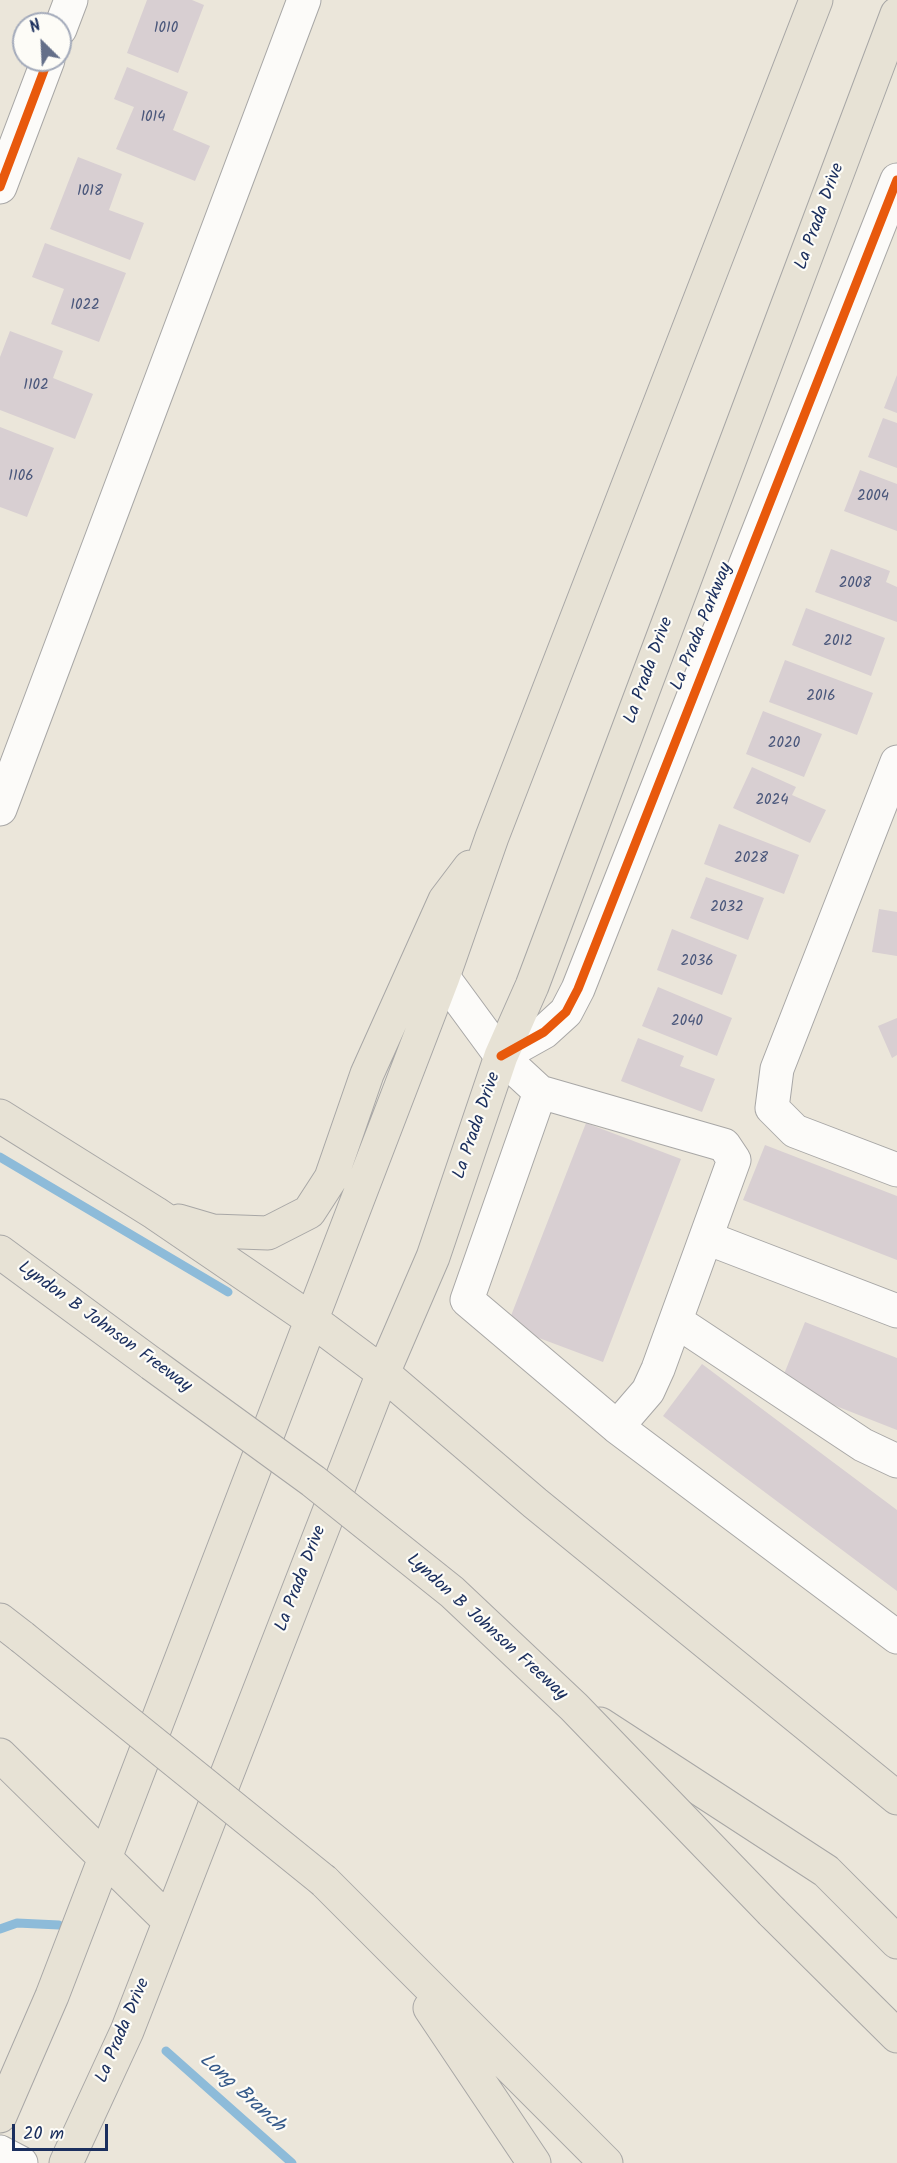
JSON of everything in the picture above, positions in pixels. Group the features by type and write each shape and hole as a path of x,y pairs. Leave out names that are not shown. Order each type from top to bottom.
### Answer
{"main road":[{"path":"0,2116 52,1996 443,977 492,837 816,0"},
{"name":"La Prada Drive","path":"66,2163 127,2031 168,1920 383,1373 433,1257 501,1056 532,986 687,566 787,309 897,14"},
{"path":"155,1213 213,1231 268,1233 309,1212 331,1178 367,1074 445,900 492,837"},
{"path":"0,1116 155,1213 312,1320 383,1373 535,1503 897,1798"},
{"name":"Lyndon B Johnson Freeway","path":"0,1252 313,1481 452,1592 574,1707 772,1912 897,2036"},
{"path":"11,1628 324,1881 606,2163"},
{"path":"574,1707 826,1872 897,1942"},
{"path":"0,1755 168,1920"},
{"path":"391,1949 534,2163"}],"street":[{"path":"0,809 304,0"},
{"path":"0,187 43,72"},
{"name":"La Prada Parkway","path":"501,1056 544,1032 567,1012 578,988 897,180"},
{"path":"897,762 777,1069 772,1108 795,1131 897,1170"},
{"path":"443,977 501,1056 540,1092 724,1145 734,1160 707,1238 648,1391 617,1427"},
{"path":"540,1092 467,1300 617,1427 897,1636"},
{"path":"707,1238 897,1311"},
{"path":"676,1321 864,1444 897,1461"},
{"path":"0,2152 21,2163"}],"building":[{"path":"147,0 192,0 204,5 178,73 127,53"},
{"path":"127,67 188,92 173,130 210,146 195,181 116,149 134,107 114,99"},
{"path":"78,157 122,174 109,210 144,223 130,260 50,229"},
{"path":"45,243 126,273 99,342 51,324 64,289 32,277"},
{"path":"10,331 63,351 53,378 93,394 75,439 0,410 0,357"},
{"path":"897,375 897,413 884,408"},
{"path":"883,418 897,423 897,468 868,457"},
{"path":"0,427 54,448 27,517 0,507"},
{"path":"860,470 897,484 897,531 844,511"},
{"path":"831,549 890,571 886,582 897,587 897,622 815,592"},
{"path":"806,608 885,638 871,676 792,645"},
{"path":"785,660 873,693 857,735 769,702"},
{"path":"763,711 822,734 804,777 746,754"},
{"path":"752,767 796,787 792,795 826,810 810,843 733,808"},
{"path":"719,824 799,855 784,894 704,864"},
{"path":"706,877 764,898 748,940 690,918"},
{"path":"879,909 897,912 897,956 872,952"},
{"path":"672,929 737,955 722,995 657,970"},
{"path":"658,987 732,1018 717,1056 642,1026"},
{"path":"897,1018 897,1055 892,1058 878,1026"},
{"path":"638,1038 684,1056 680,1066 715,1079 702,1112 621,1081"},
{"path":"586,1123 681,1159 603,1362 507,1326"},
{"path":"765,1145 897,1196 897,1260 743,1200"},
{"path":"805,1322 897,1358 897,1430 780,1384"},
{"path":"702,1364 897,1510 897,1591 663,1416"}],"waterway":[{"path":"0,1157 228,1292"},
{"name":"Long Branch","path":"0,1929 17,1923 59,1925"},
{"name":"Long Branch","path":"166,2051 292,2163"}],"cycle path":[{"path":"0,187 43,72"},
{"path":"501,1056 544,1032 566,1012 578,989 897,180"}]}
